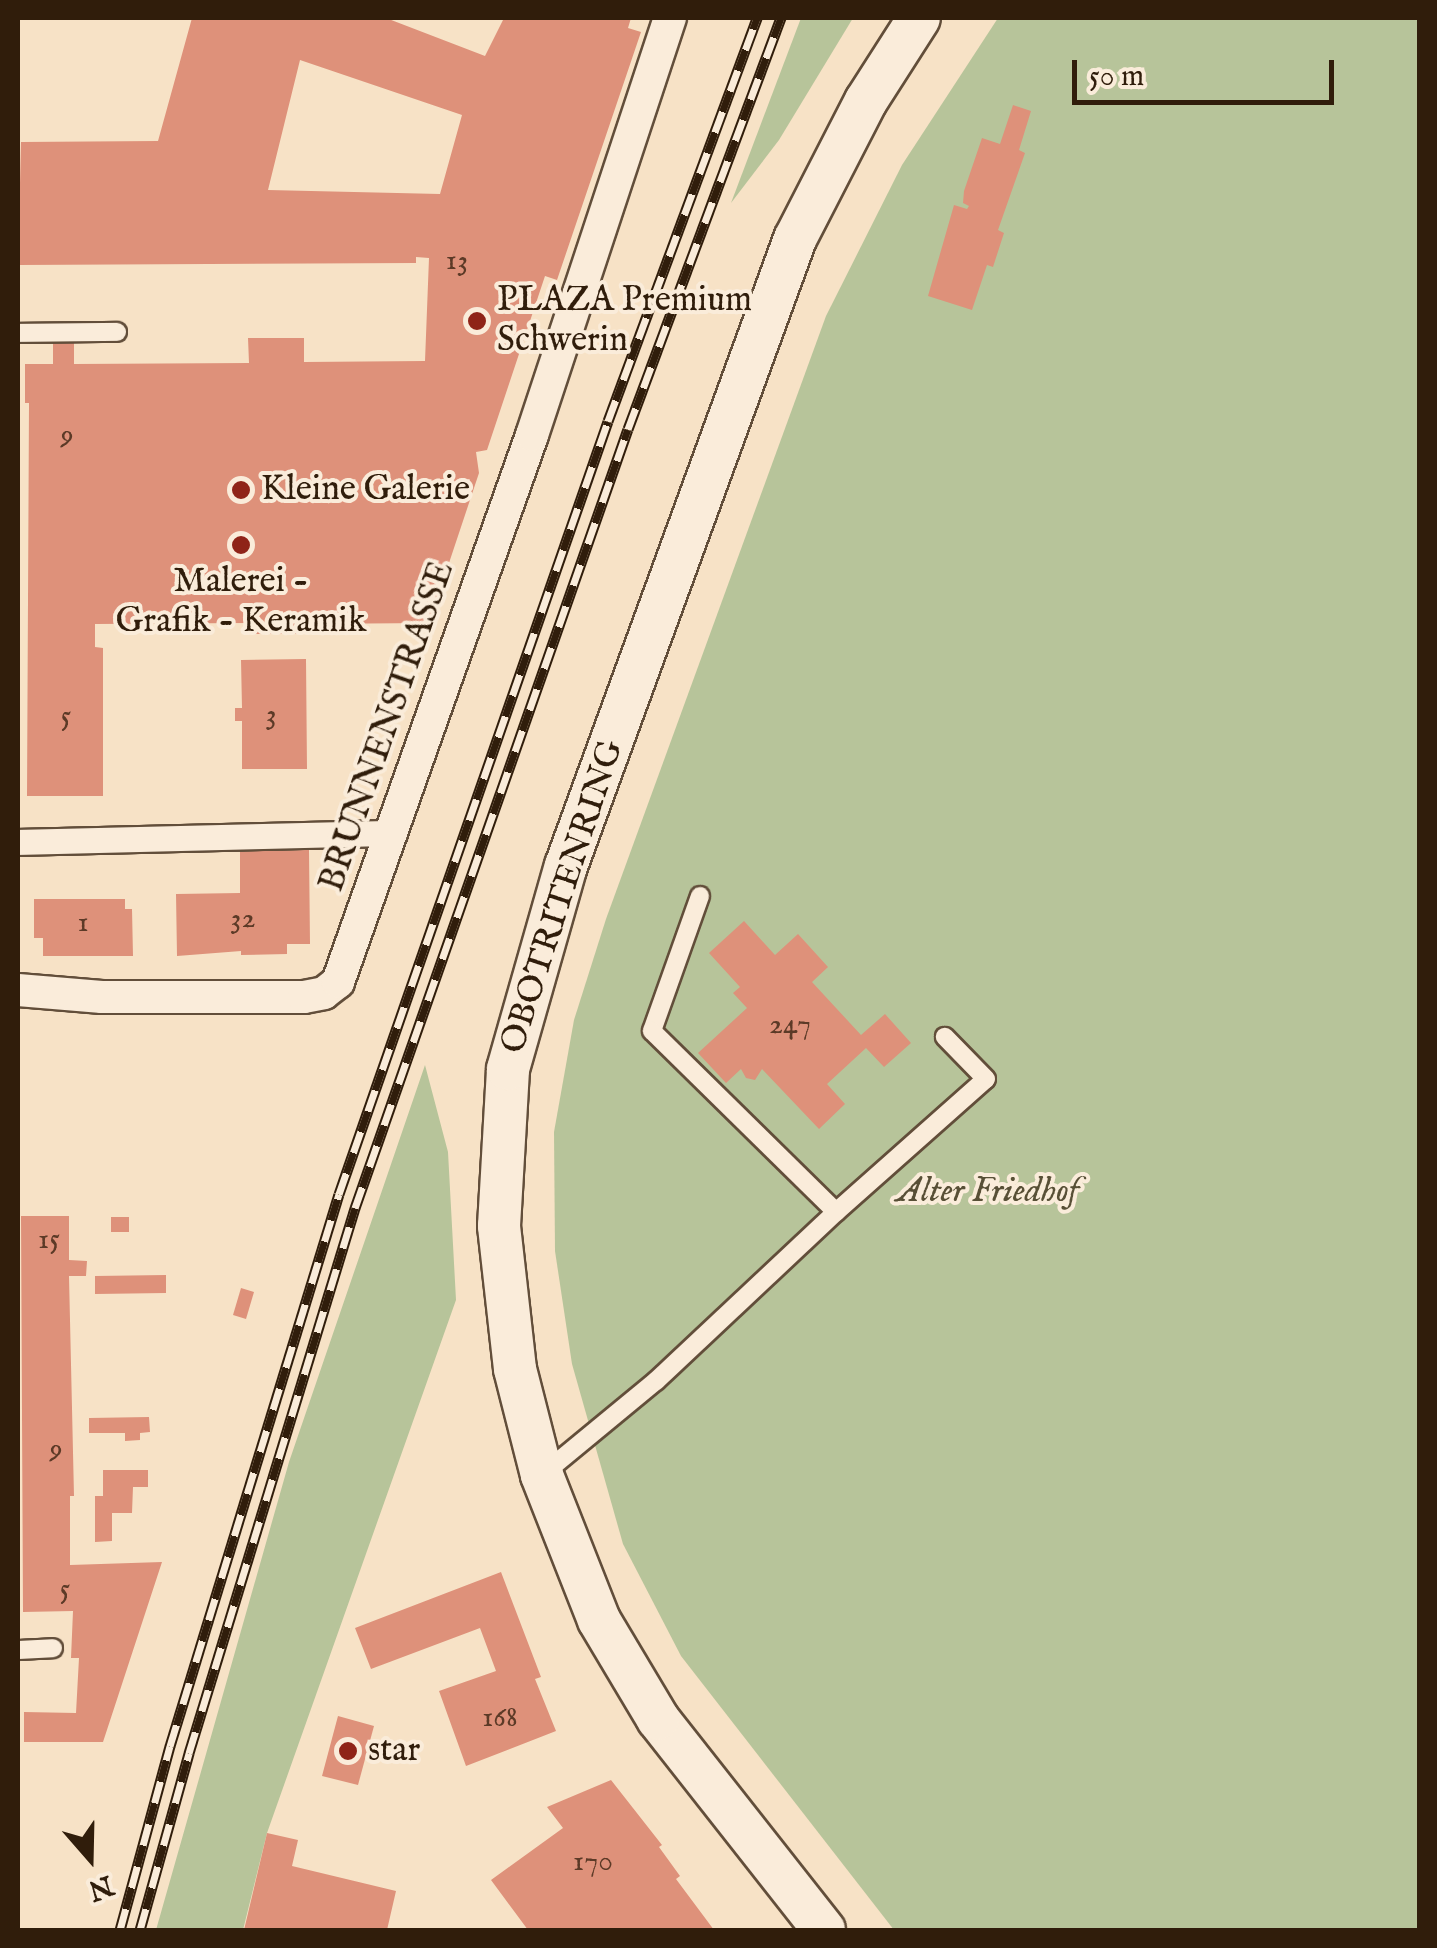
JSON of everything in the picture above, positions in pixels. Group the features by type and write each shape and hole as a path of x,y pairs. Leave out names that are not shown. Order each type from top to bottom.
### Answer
{"street":[{"name":"BRUNNENSTRASSE","path":"18,990 102,997 304,998 324,993 346,969 526,452 670,18"},
{"name":"OBOTRITENRING","path":"824,1930 658,1719 600,1620 542,1475 515,1369 499,1226 508,1069 566,866 795,239 866,101 919,18"},
{"path":"18,842 394,832"}],"lane":[{"path":"18,333 117,332"},
{"path":"700,896 652,1031 836,1212"},
{"path":"542,1475 656,1381 836,1212 986,1080 945,1036"},
{"path":"18,1650 53,1648"}],"green space":[{"path":"801,18 853,18 779,140 731,203"},
{"name":"Alter Friedhof","path":"998,18 1419,18 1419,1930 894,1930 681,1656 623,1544 572,1364 555,1251 554,1132 574,1020 606,919 826,316 902,165"},
{"path":"425,1065 448,1152 456,1300 267,1833 243,1930 156,1930 289,1462"}],"building":[{"name":"PLAZA Premium Schwerin","path":"192,18 386,18 485,56 504,18 631,18 628,28 641,32 557,280 545,276 487,450 476,452 479,473 429,623 304,624 304,634 248,634 248,623 95,624 95,647 103,648 103,796 27,796 29,403 25,403 25,364 53,364 53,338 74,338 74,364 249,363 248,338 304,338 304,362 425,361 429,258 416,257 416,263 18,265 21,142 158,141","holes":["300,60 462,115 440,194 268,190"]},
{"path":"1013,105 1031,111 1019,150 1025,153 998,230 1004,233 993,267 987,265 972,310 928,296 954,205 967,209 969,206 963,203 964,191 982,138 1000,144"},
{"path":"306,659 307,769 242,769 242,721 235,721 235,708 242,708 241,660"},
{"path":"309,850 310,944 287,944 287,954 241,955 241,951 177,956 176,894 240,893 240,851"},
{"path":"34,899 125,899 125,909 132,909 133,956 43,956 43,938 34,938"},
{"path":"744,921 775,955 798,934 828,967 812,982 861,1035 885,1014 911,1043 884,1067 866,1048 827,1084 845,1104 819,1129 762,1069 755,1080 746,1078 741,1069 726,1083 698,1053 747,1008 733,993 740,987 709,953"},
{"path":"21,1216 69,1216 69,1260 87,1261 86,1276 69,1276 74,1496 70,1496 70,1565 162,1562 103,1742 24,1742 24,1712 76,1713 79,1658 71,1658 73,1611 23,1612"},
{"path":"111,1217 129,1217 129,1232 111,1232"},
{"path":"166,1275 166,1293 95,1294 95,1276"},
{"path":"241,1288 254,1292 246,1319 233,1315"},
{"path":"149,1417 150,1432 140,1433 140,1440 125,1441 125,1433 89,1433 89,1418"},
{"path":"103,1470 148,1470 148,1487 133,1487 132,1513 112,1513 112,1541 95,1542 95,1496 103,1496"},
{"path":"501,1572 541,1677 535,1679 556,1731 466,1766 439,1691 496,1671 480,1628 371,1669 355,1628"},
{"name":"star","path":"338,1716 374,1726 358,1785 322,1776"},
{"path":"611,1780 662,1845 659,1847 680,1876 676,1879 714,1930 528,1930 491,1880 563,1828 547,1807"},
{"path":"267,1833 298,1840 292,1866 396,1891 387,1930 244,1930"}],"railway":[{"path":"120,1930 170,1746 339,1194 608,421 757,18"},
{"path":"140,1930 189,1753 355,1208 628,429 781,18"}],"place":[{"name":"PLAZA Premium Schwerin","path":"477,321"},
{"name":"Kleine Galerie","path":"241,490"},
{"name":"Malerei - Grafik - Keramik","path":"241,545"},
{"name":"star","path":"348,1751"}]}
